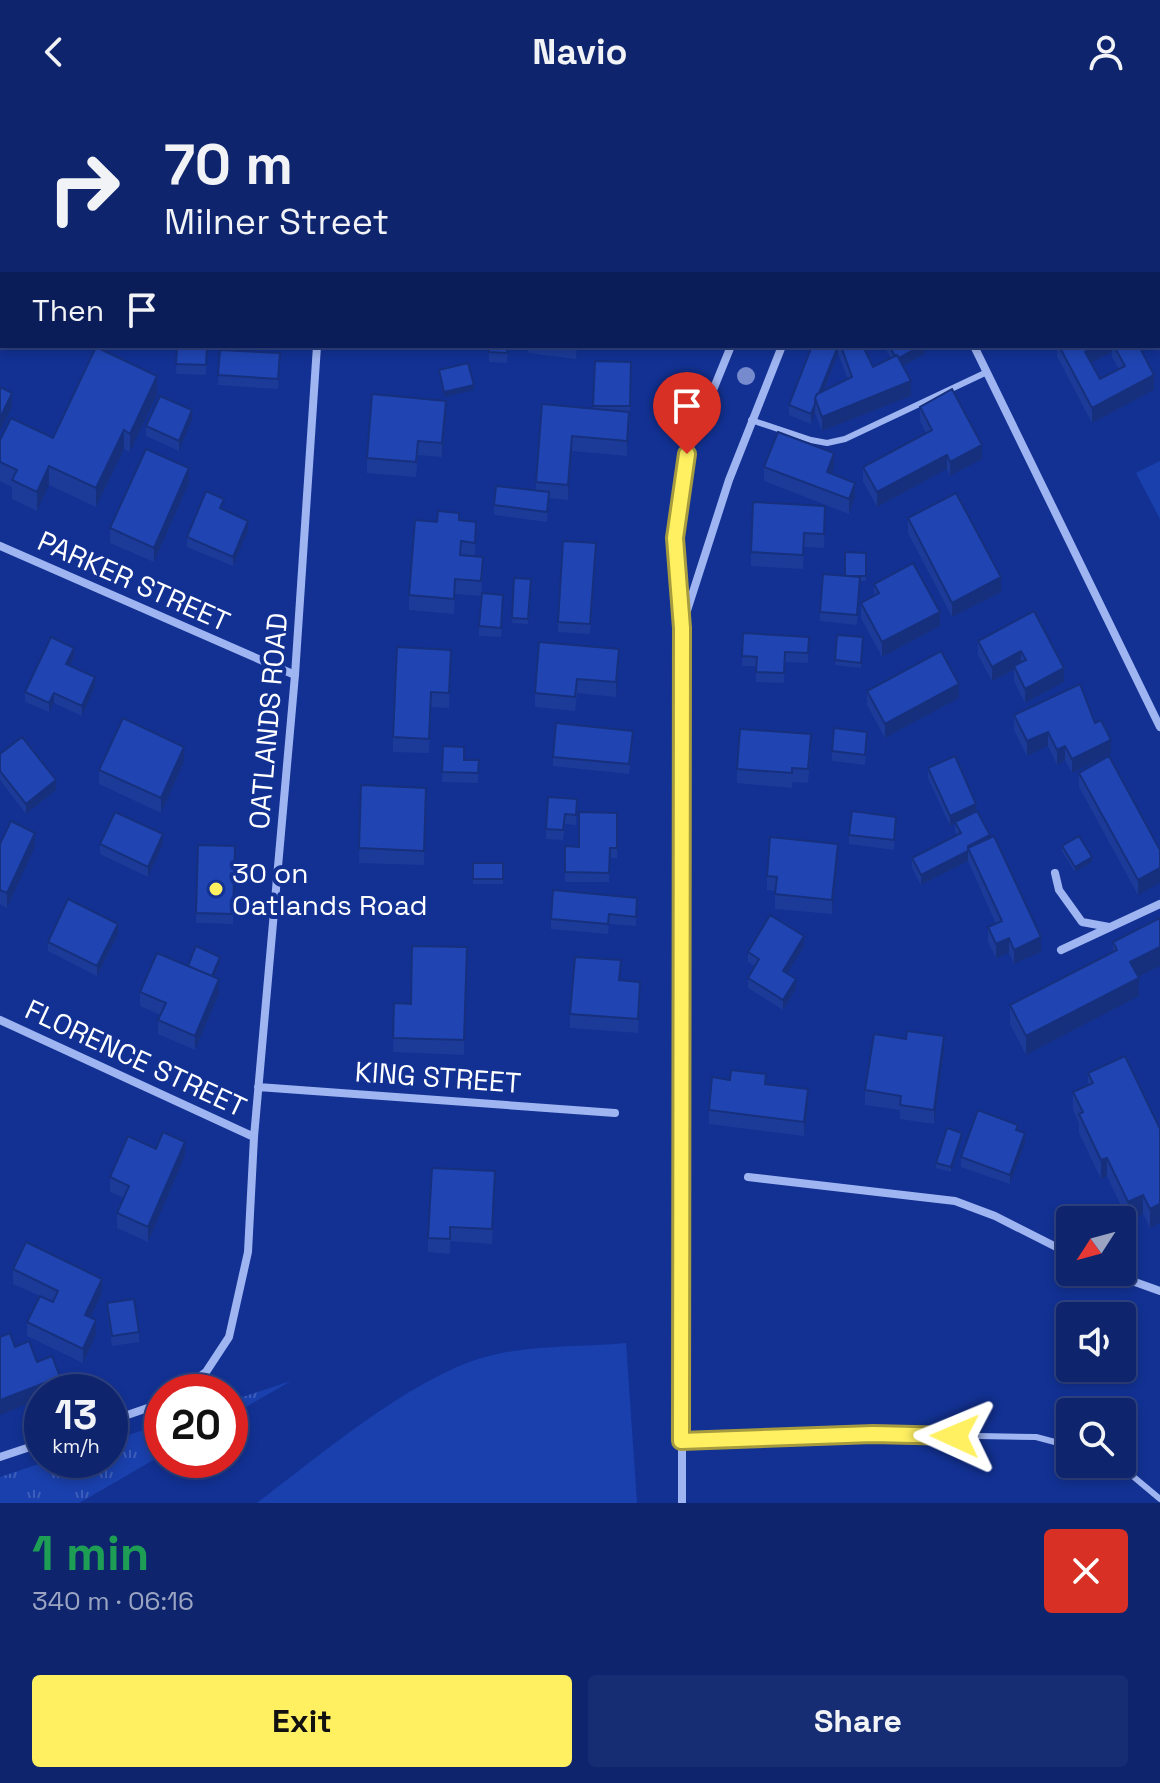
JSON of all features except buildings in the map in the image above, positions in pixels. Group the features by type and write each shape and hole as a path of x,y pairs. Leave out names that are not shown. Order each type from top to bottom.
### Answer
{"street":[{"name":"OATLANDS ROAD","path":"203,1374 229,1337 248,1252 258,1087 295,675 317,348"},
{"path":"682,1503 682,628 675,538 681,482 692,440 730,348"},
{"path":"682,628 751,420 781,348"},
{"path":"975,348 1160,727"},
{"name":"PARKER STREET","path":"0,546 295,675"},
{"path":"1055,873 1059,890 1082,922 1110,927"},
{"path":"1061,950 1160,904"},
{"name":"FLORENCE STREET","path":"0,1020 254,1137"},
{"name":"KING STREET","path":"258,1087 615,1113"},
{"path":"748,1177 955,1201 995,1216 1056,1247"},
{"path":"1136,1282 1160,1291"},
{"path":"0,1457 24,1449"}],"lane":[{"path":"751,420 827,443 845,439 987,372"},
{"path":"681,1441 888,1435 1036,1437 1056,1442"},
{"path":"1131,1478 1160,1499"}],"green space":[{"path":"1160,461 1160,519 1136,473"},
{"path":"626,1343 637,1503 257,1503 370,1418 433,1378 464,1364 525,1349"},
{"path":"291,1381 248,1406 248,1395"},
{"path":"144,1430 144,1465 128,1475 128,1435"},
{"path":"24,1469 24,1478 122,1478 79,1503 0,1503 0,1477"}],"place":[{"name":"30 on Oatlands Road","path":"216,889"}],"route":[{"path":"687,454 675,538 682,628 681,1441 873,1434 955,1436"}]}
